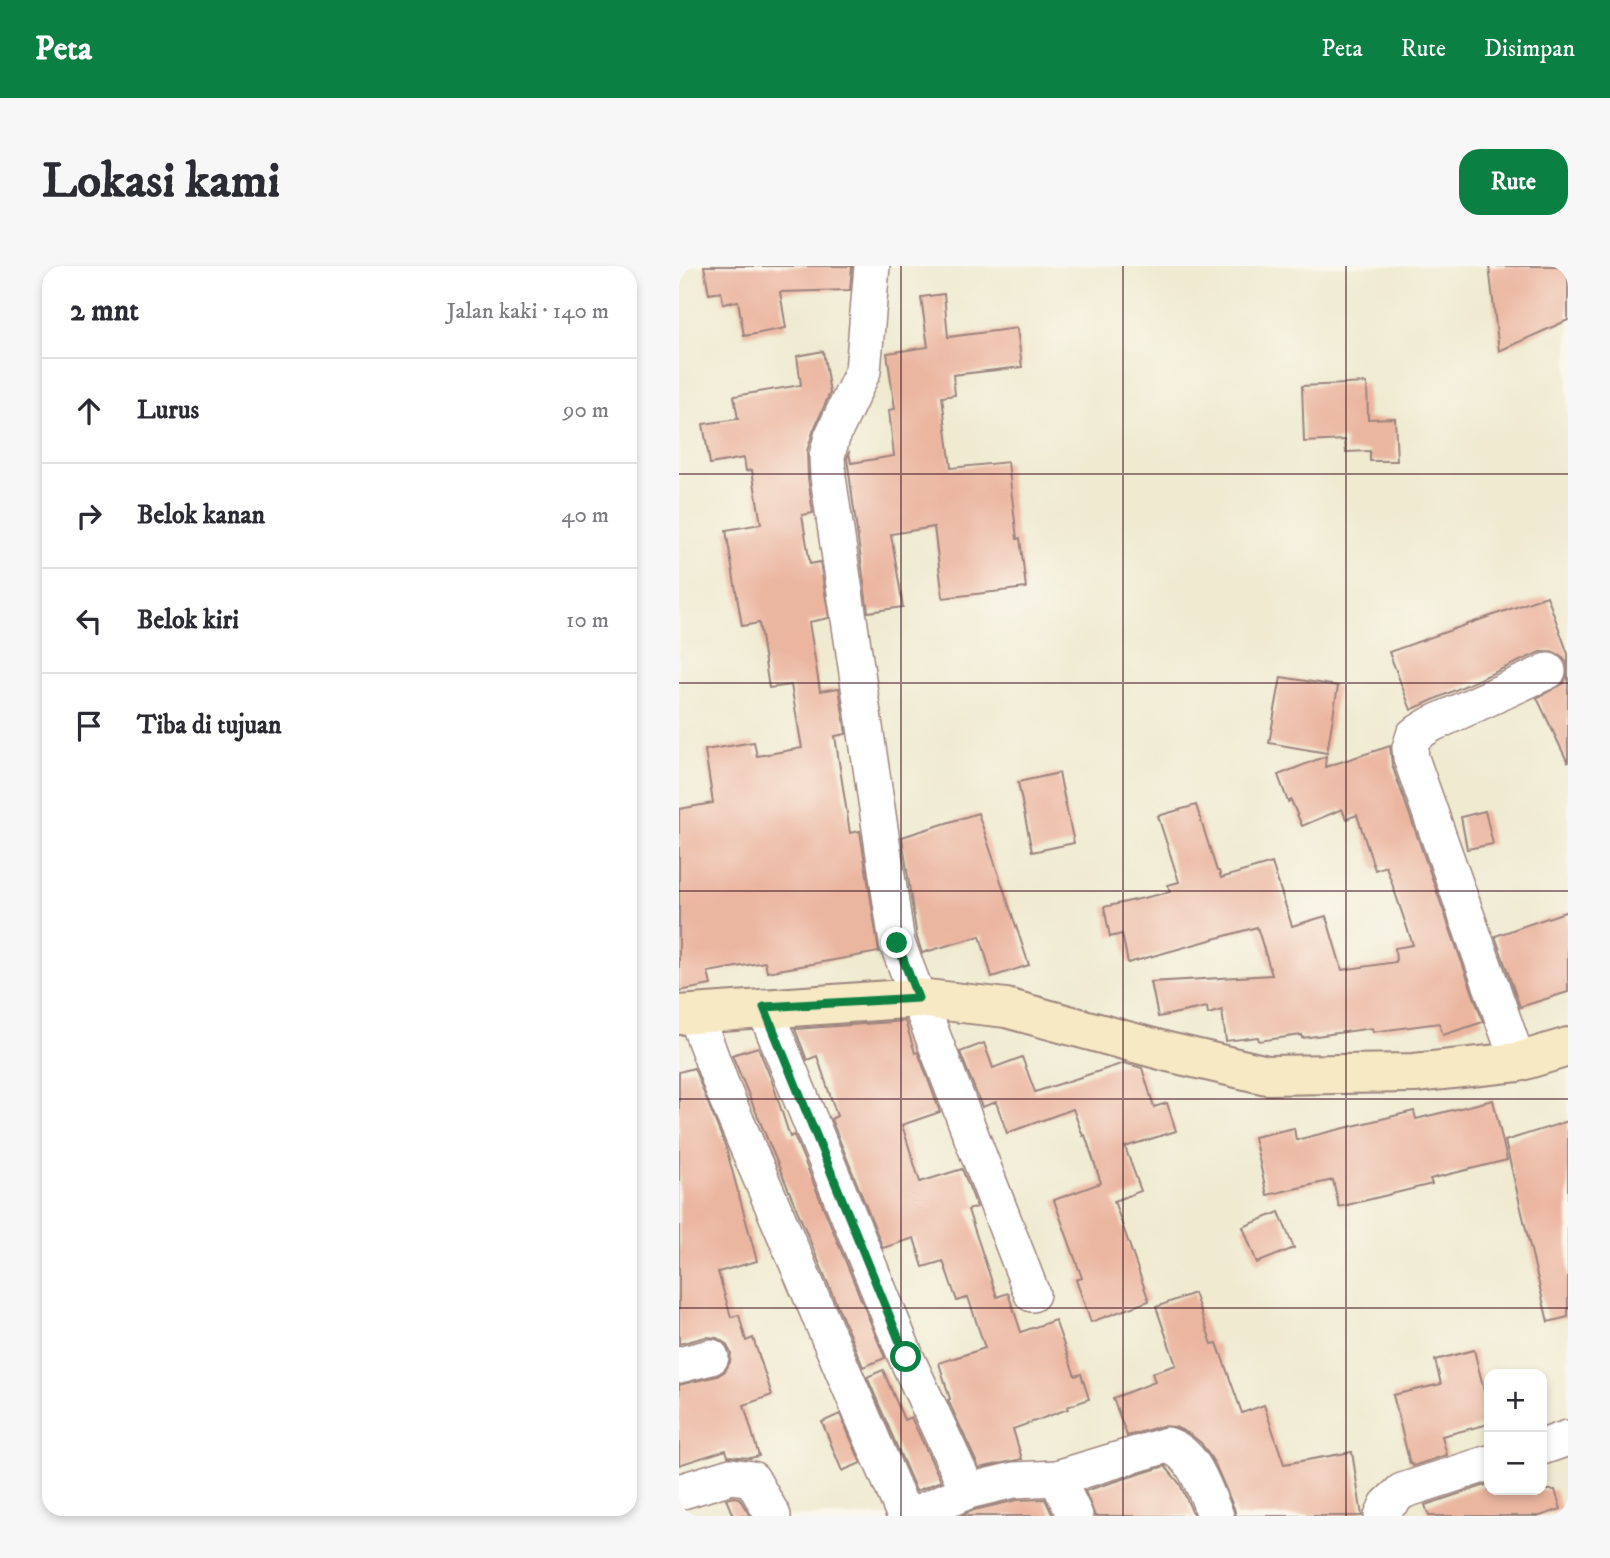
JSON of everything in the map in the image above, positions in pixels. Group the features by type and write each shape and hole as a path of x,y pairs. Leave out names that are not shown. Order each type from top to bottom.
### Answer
{"street":[{"path":"872,266 863,371 832,437 827,456 897,943 1032,1294"},
{"path":"1518,1062 1411,758 1410,748 1415,734 1432,724 1548,671"},
{"path":"905,1516 724,1092 687,1014 918,998 1006,1008 1168,1052 1267,1074 1414,1073 1518,1062 1568,1048"},
{"path":"764,1007 906,1357 968,1490"},
{"path":"1547,1445 1568,1438"},
{"path":"910,1516 968,1490 1014,1480 1057,1478 1167,1445 1179,1448 1190,1458 1216,1516"},
{"path":"1382,1516 1387,1505 1402,1491 1484,1466"},
{"path":"679,1492 731,1476 752,1479 773,1516"},
{"path":"1057,1478 1075,1516"}],"building":[{"path":"704,266 852,266 850,290 780,292 786,328 744,336 738,301 723,304 721,292 709,294"},
{"path":"1489,266 1568,266 1568,320 1499,351"},
{"path":"944,294 948,337 1017,328 1022,367 953,375 955,395 942,397 951,468 1008,462 1026,588 943,598 934,527 891,534 903,607 868,612 847,458 849,453 851,463 894,456 889,410 895,409 887,353 928,347 921,297"},
{"path":"823,351 830,393 807,451 813,513 802,515 810,564 820,562 829,618 809,622 820,691 839,688 846,734 835,736 850,833 860,831 879,952 767,972 765,962 708,972 711,985 679,991 679,809 713,803 705,750 754,742 757,756 802,748 791,685 769,688 759,623 742,626 726,530 761,524 752,470 746,471 744,458 710,464 703,424 738,419 734,396 801,385 797,356"},
{"path":"1367,383 1368,419 1395,418 1397,461 1370,461 1370,451 1346,452 1345,440 1304,442 1302,386"},
{"path":"1547,596 1568,654 1568,672 1567,663 1560,655 1551,651 1540,652 1411,710 1389,652"},
{"path":"1568,672 1568,763 1537,698 1564,683"},
{"path":"1281,677 1338,686 1327,753 1269,743"},
{"path":"1390,746 1392,765 1483,1022 1443,1035 1439,1023 1373,1032 1372,1028 1302,1038 1302,1035 1259,1041 1258,1037 1226,1041 1222,1010 1208,1014 1207,1007 1158,1017 1151,982 1272,975 1257,927 1128,963 1122,934 1110,937 1104,907 1170,892 1168,885 1179,882 1158,816 1196,805 1221,878 1272,863 1292,926 1326,916 1342,970 1396,962 1395,948 1413,945 1386,866 1375,870 1357,815 1346,819 1342,809 1302,826 1291,800 1288,802 1278,775 1326,756 1325,767"},
{"path":"1059,773 1074,843 1032,852 1018,782"},
{"path":"1485,811 1493,844 1467,849 1461,817"},
{"path":"978,813 1029,965 992,977 980,936 922,953 917,938 902,837"},
{"path":"1568,911 1568,992 1520,1007 1495,936"},
{"path":"905,1021 915,1053 918,1052 940,1112 902,1125 920,1182 962,1169 977,1207 968,1210 997,1297 1008,1293 1021,1332 1055,1320 1075,1376 1081,1374 1089,1399 1013,1429 1022,1459 979,1468 948,1400 950,1399 939,1363 985,1348 968,1297 957,1301 943,1261 923,1267 914,1238 883,1248 831,1119 837,1116 817,1056 807,1060 795,1029"},
{"path":"984,1043 993,1068 1022,1057 1035,1092 1124,1063 1142,1068 1154,1107 1167,1103 1176,1131 1125,1147 1141,1191 1114,1201 1149,1301 1091,1322 1076,1280 1082,1278 1054,1200 1101,1183 1085,1135 1083,1136 1073,1109 1007,1133 996,1102 982,1107 960,1052"},
{"path":"758,1047 790,1137 794,1135 885,1358 863,1367 732,1055"},
{"path":"694,1068 726,1148 757,1261 718,1272 731,1317 739,1315 746,1341 753,1338 772,1395 744,1405 759,1456 728,1456 726,1450 679,1465 679,1385 717,1376 725,1371 731,1353 726,1344 717,1338 706,1337 679,1344 679,1072"},
{"path":"1493,1100 1507,1160 1430,1179 1432,1184 1339,1207 1333,1180 1267,1195 1254,1137 1294,1128 1296,1140 1414,1111 1416,1119"},
{"path":"1568,1121 1568,1317 1548,1322 1505,1141"},
{"path":"1279,1212 1294,1248 1257,1263 1243,1227"},
{"path":"1194,1293 1212,1344 1217,1343 1242,1413 1264,1405 1284,1464 1352,1452 1362,1516 1236,1516 1215,1464 1201,1443 1190,1434 1175,1427 1162,1426 1127,1436 1113,1398 1155,1382 1152,1373 1176,1365 1156,1307"},
{"path":"1474,1350 1484,1390 1484,1425 1442,1436 1447,1455 1413,1466 1410,1464 1393,1395 1441,1384 1435,1360"},
{"path":"883,1370 904,1420 911,1417 941,1481 916,1491 867,1377"},
{"path":"840,1414 861,1463 842,1471 822,1422"},
{"path":"1165,1466 1180,1484 1194,1516 1095,1516 1085,1491"},
{"path":"1484,1486 1484,1495 1547,1495 1547,1490 1555,1490 1561,1509 1540,1516 1429,1516 1425,1505"},
{"path":"739,1498 750,1516 733,1516 726,1499"},
{"path":"1045,1499 1053,1516 961,1516 974,1510 1017,1500"}],"route":[{"path":"897,943 918,998 764,1007 906,1357"}]}
